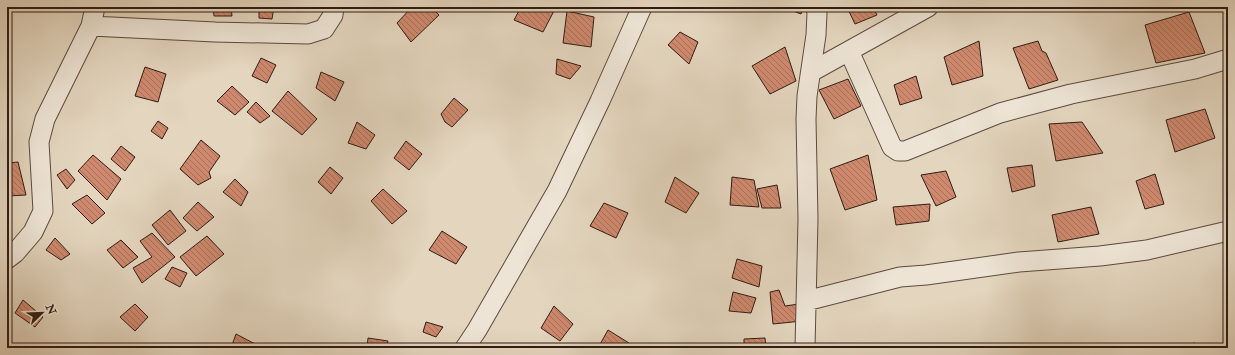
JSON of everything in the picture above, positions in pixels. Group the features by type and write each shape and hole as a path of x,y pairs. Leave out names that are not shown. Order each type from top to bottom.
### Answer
{"street":[{"path":"7,259 15,253 33,232 43,211 39,142 45,119 90,26 95,7"},
{"path":"90,26 216,32 308,34 324,29 333,15 334,7"},
{"path":"465,348 477,330 557,191 600,101 642,7"},
{"path":"806,348 808,219 806,119 816,35 816,7"},
{"path":"811,72 928,7"},
{"path":"849,51 892,147 898,151 905,151 1000,113 1071,94 1195,69 1228,59"},
{"path":"806,301 900,277 926,275 1019,262 1100,256 1147,250 1228,231"}],"building":[{"path":"213,7 231,7 232,16 214,16"},
{"path":"259,7 274,7 272,19 259,18"},
{"path":"412,7 431,7 439,15 411,42 397,23"},
{"path":"521,7 556,7 543,32 514,20"},
{"path":"783,7 803,7 801,14"},
{"path":"847,7 873,7 877,15 855,24"},
{"path":"567,11 594,17 591,47 563,43"},
{"path":"1189,12 1205,53 1156,63 1145,25"},
{"path":"680,32 698,42 689,64 668,45"},
{"path":"979,41 983,76 952,85 944,57"},
{"path":"1038,41 1042,51 1046,53 1058,80 1029,89 1013,48"},
{"path":"785,47 796,81 770,94 752,66"},
{"path":"261,58 276,65 267,83 252,76"},
{"path":"557,59 581,66 570,79 556,74"},
{"path":"145,67 166,74 158,102 135,96"},
{"path":"321,72 344,82 335,101 316,88"},
{"path":"916,76 922,98 900,105 894,85"},
{"path":"848,79 861,106 834,119 819,90"},
{"path":"232,86 249,102 235,115 217,101"},
{"path":"288,91 317,119 302,135 272,111"},
{"path":"454,98 468,110 452,127 445,122 441,114"},
{"path":"256,102 270,116 260,123 247,112"},
{"path":"1205,109 1215,138 1175,152 1166,120"},
{"path":"158,121 168,128 162,139 151,131"},
{"path":"357,122 375,135 366,149 348,143"},
{"path":"1082,122 1103,153 1056,161 1049,124"},
{"path":"201,140 220,156 209,172 211,178 198,185 180,169"},
{"path":"406,141 422,154 409,170 394,158"},
{"path":"121,146 135,157 125,171 111,159"},
{"path":"93,155 121,179 107,200 78,171"},
{"path":"868,155 877,200 845,210 830,169"},
{"path":"18,162 26,195 7,196 8,163"},
{"path":"1032,165 1035,186 1012,192 1007,168"},
{"path":"330,167 343,178 331,194 318,182"},
{"path":"66,169 75,180 67,189 57,175"},
{"path":"946,171 956,197 936,206 921,175"},
{"path":"1155,174 1164,204 1145,209 1136,181"},
{"path":"675,177 699,193 686,213 665,202"},
{"path":"732,177 754,180 759,207 730,205"},
{"path":"235,179 248,192 241,206 223,192"},
{"path":"777,185 781,208 762,208 757,189"},
{"path":"383,189 407,211 392,224 371,201"},
{"path":"87,195 105,213 92,224 72,204"},
{"path":"198,202 214,217 197,231 183,218"},
{"path":"604,203 628,213 616,238 590,226"},
{"path":"930,204 929,221 896,225 893,207"},
{"path":"1091,207 1099,234 1058,242 1052,215"},
{"path":"170,210 186,231 168,245 152,225"},
{"path":"442,231 467,247 456,264 429,250"},
{"path":"152,233 175,257 142,283 133,268 152,257 140,241"},
{"path":"207,236 224,254 196,276 180,257"},
{"path":"55,238 70,254 61,260 46,250"},
{"path":"121,240 138,257 123,268 107,250"},
{"path":"737,259 762,266 759,287 732,278"},
{"path":"172,267 187,273 180,287 165,279"},
{"path":"779,290 785,306 799,304 802,321 773,324 770,292"},
{"path":"733,292 756,298 751,313 729,311"},
{"path":"23,300 43,317 35,327 15,313"},
{"path":"135,304 148,317 135,331 120,317"},
{"path":"554,306 573,324 560,341 541,328"},
{"path":"426,322 443,327 436,337 423,332"},
{"path":"608,330 629,343 627,348 598,348"},
{"path":"236,334 259,346 258,348 231,348"},
{"path":"368,338 388,341 386,348 367,348"},
{"path":"765,338 766,348 744,348 744,339"},
{"path":"1195,343 1196,348 1168,348"}]}
